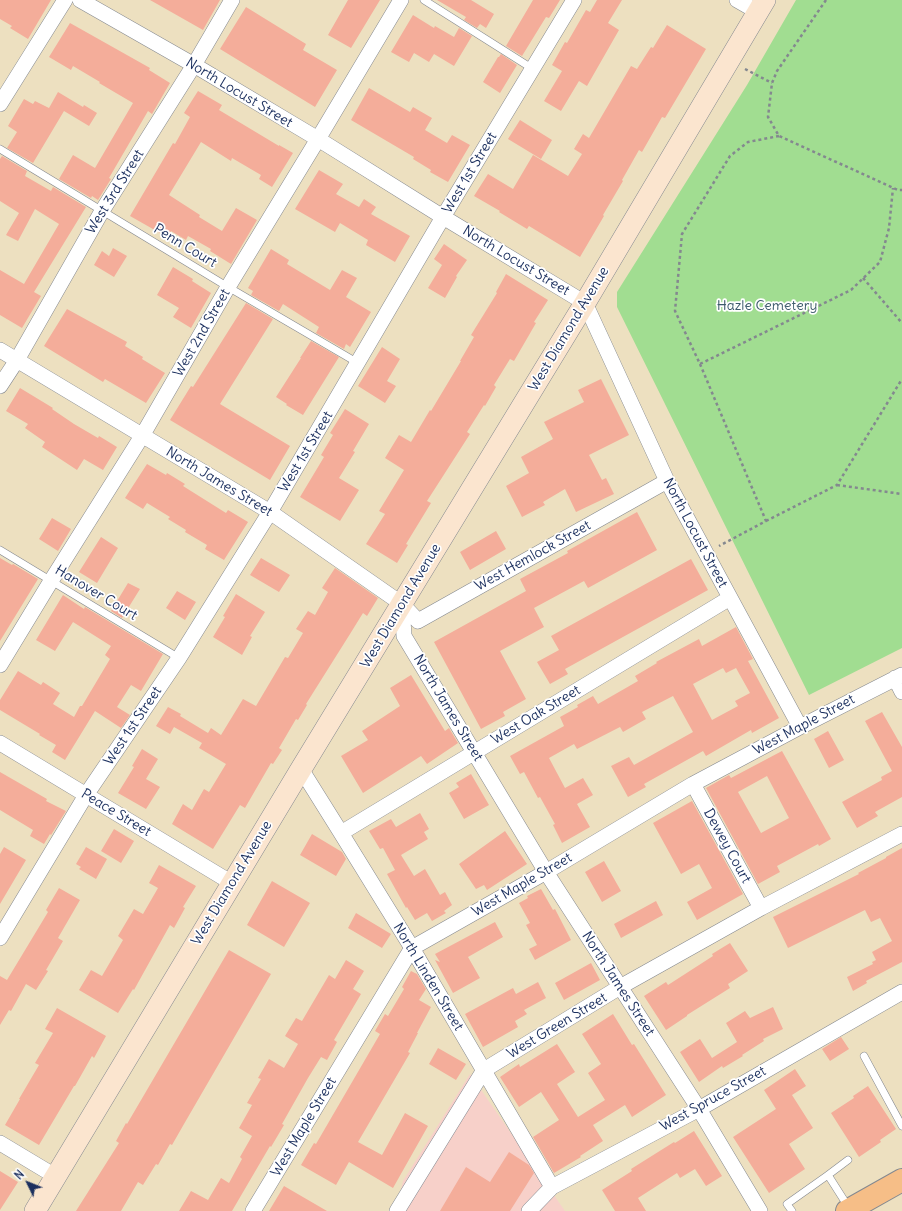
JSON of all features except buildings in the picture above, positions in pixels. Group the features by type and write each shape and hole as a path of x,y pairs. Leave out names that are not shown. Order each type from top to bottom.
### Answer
{"highway":[{"path":"849,1210 902,1180"}],"street":[{"path":"0,104 65,0"},
{"name":"North Locust Street","path":"80,0 318,139 585,303 667,481 800,727"},
{"name":"West 3rd Street","path":"0,386 17,360 102,211 194,66 232,0"},
{"name":"West 2nd Street","path":"0,665 142,436 228,287 401,0"},
{"name":"West 1st Street","path":"0,938 86,795 179,658 270,512 443,217 574,0"},
{"path":"737,0 761,6"},
{"name":"West Diamond Avenue","path":"34,1211 585,303 761,6"},
{"name":"North James Street","path":"0,350 270,512 402,604 404,636 546,872 698,1109 760,1211"},
{"name":"West Hemlock Street","path":"402,604 418,621 667,481"},
{"name":"West Oak Street","path":"341,833 730,598"},
{"path":"899,676 902,692"},
{"name":"West Maple Street","path":"253,1211 412,948 546,872 693,784 899,676"},
{"name":"Peace Street","path":"0,743 232,883"},
{"name":"North Linden Street","path":"301,769 412,948 552,1187"},
{"name":"Dewey Court","path":"693,784 761,908"},
{"name":"West Green Street","path":"397,1211 484,1070 620,987 761,908 902,834"},
{"name":"West Spruce Street","path":"529,1211 552,1187 698,1109 902,992"},
{"path":"0,1143 55,1176"}],"lane":[{"path":"424,0 533,69"},
{"name":"Penn Court","path":"0,149 228,287 358,363"},
{"name":"Hanover Court","path":"0,550 179,658"},
{"path":"864,1056 902,1126"},
{"path":"792,1211 787,1204 848,1160"},
{"path":"828,1175 849,1210"}],"path":[{"path":"826,0 777,71 772,83 768,117 779,136 893,188 902,190"},
{"path":"729,60 772,83"},
{"path":"766,521 700,364 675,311 682,234 730,156 748,142 779,136"},
{"path":"700,364 851,290 880,262 889,228 893,188"},
{"path":"864,278 902,323"},
{"path":"706,553 837,485 902,379"},
{"path":"837,485 902,494"}],"shaded area":[{"path":"470,1074 565,1211 396,1211 403,1181"}],"green space":[{"name":"Hazle Cemetery","path":"796,0 902,0 902,648 809,695 617,307 617,292 747,85"}]}
